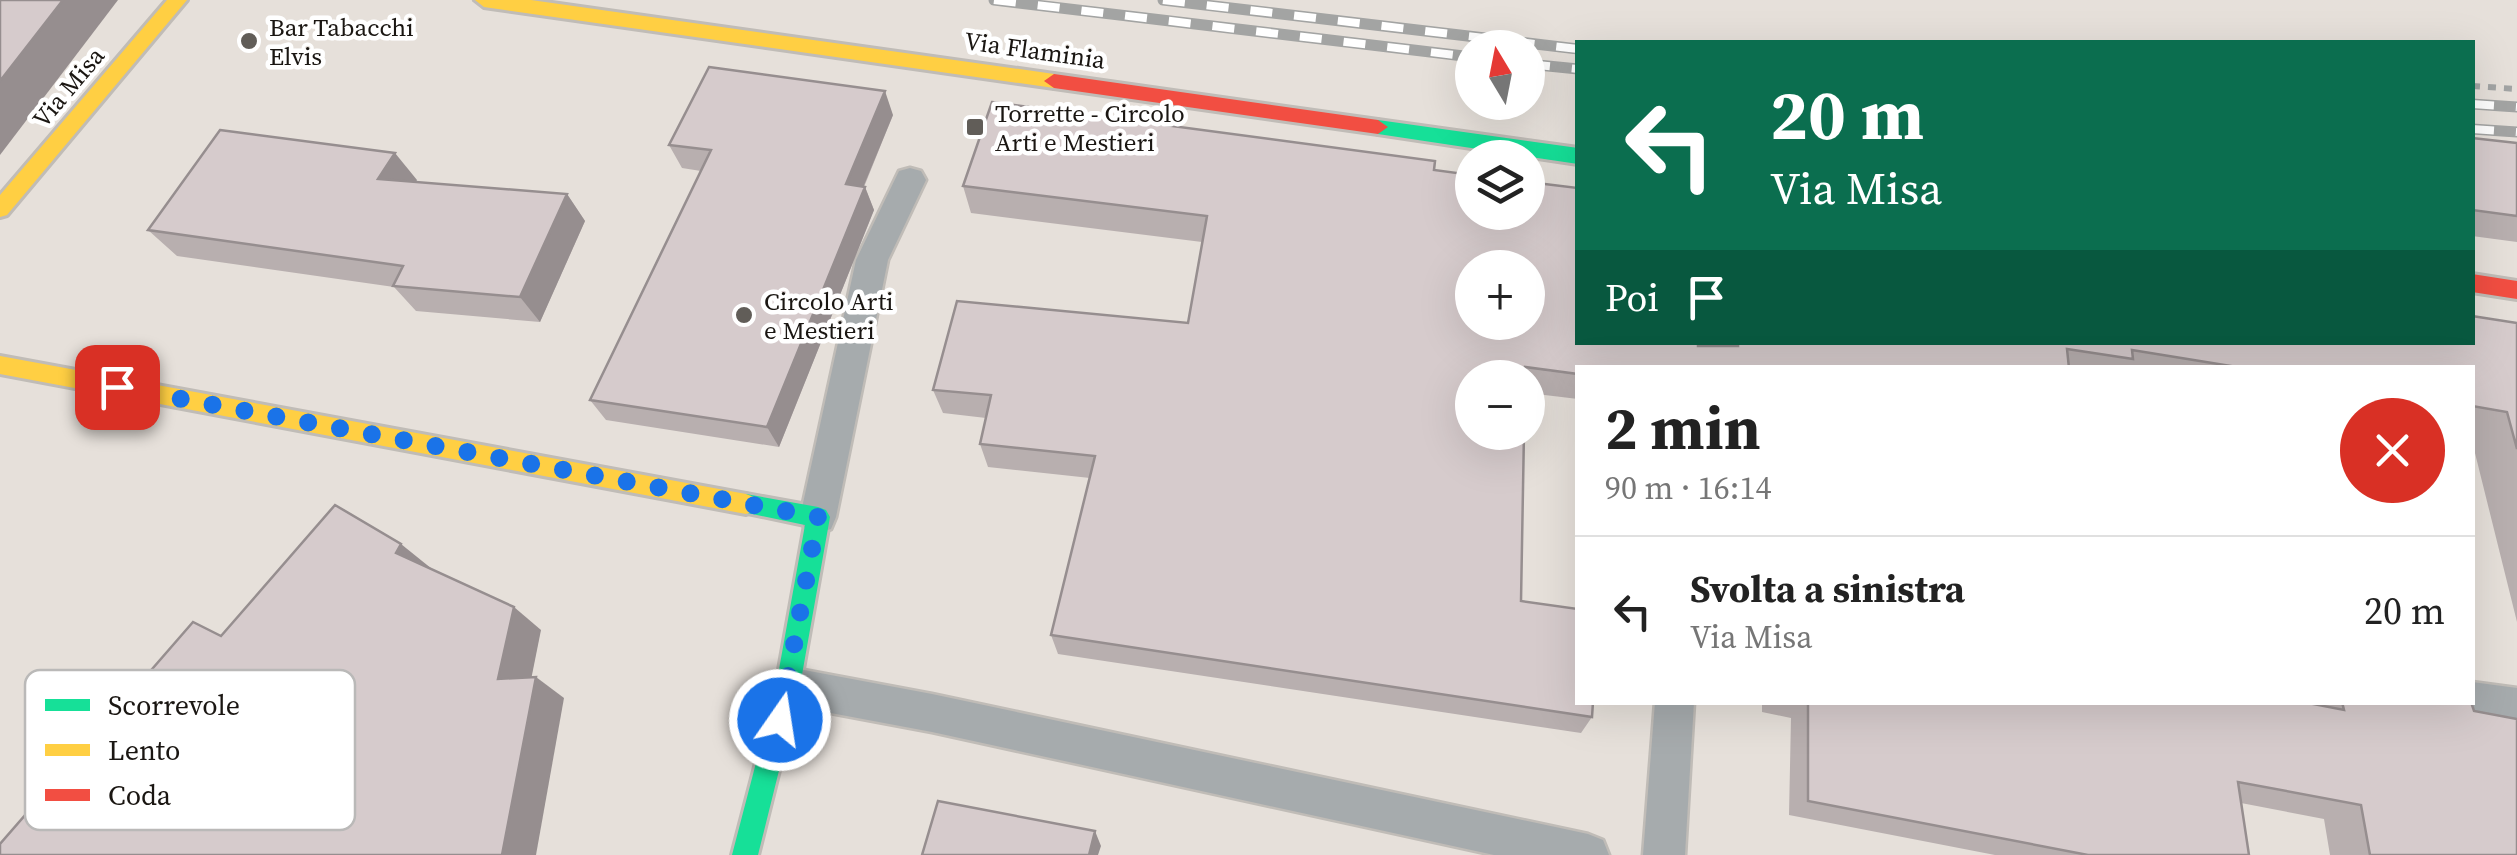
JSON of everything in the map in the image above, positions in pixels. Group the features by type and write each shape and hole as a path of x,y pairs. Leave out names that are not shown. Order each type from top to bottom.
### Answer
{"street":[{"name":"Via Misa","path":"0,210 178,0"},
{"name":"Via Flaminia","path":"484,0 1575,156"},
{"path":"2475,284 2517,290"},
{"path":"0,365 818,517 788,686 745,855"}],"lane":[{"path":"818,517 872,260 910,180"},
{"path":"788,686 932,713 1588,855"},
{"path":"2475,701 2517,707"},
{"path":"1664,855 1674,705"}],"path":[{"path":"2475,86 2517,88"}],"building":[{"path":"0,0 63,0 0,81"},
{"name":"Circolo Arti e Mestieri","path":"709,67 885,91 846,184 865,187 767,427 590,400 711,150 669,145"},
{"path":"992,102 1435,161 1434,170 1455,173 1455,230 1545,230 1545,184 1575,188 1575,345 2475,345 2475,316 2517,323 2517,449 2507,412 2475,407 2475,365 2224,365 2132,350 2133,359 2067,349 2069,365 1575,365 1575,374 1545,370 1545,360 1455,360 1455,450 1524,450 1521,601 1575,609 1575,705 1593,705 1592,717 1051,635 1095,456 980,444 991,395 933,390 957,301 1188,323 1207,216 963,186"},
{"path":"220,130 395,153 378,179 567,194 520,297 393,286 403,266 148,230"},
{"path":"2475,138 2517,143 2517,216 2475,210"},
{"path":"335,505 401,544 396,553 514,607 498,679 536,677 502,855 0,855 0,844 25,815 25,830 355,830 355,670 151,670 193,622 221,636"},
{"path":"1808,705 2318,705 2344,710 2343,705 2472,705 2474,711 2517,719 2517,855 2370,855 2361,805 2238,782 2249,855 2088,855 1808,801"},
{"path":"938,801 1095,831 1089,855 922,855"}],"railway":[{"path":"994,0 1455,55"},
{"path":"1163,0 1575,49"},
{"path":"1545,66 1575,69"},
{"path":"2475,104 2517,107"},
{"path":"2475,129 2517,132"}],"traffic: fast":[{"path":"1378,127 1575,156"},
{"path":"745,855 788,686 818,517 746,504"}],"traffic: slow":[{"path":"0,209 178,0"},
{"path":"484,0 1054,81"},
{"path":"0,365 746,504"}],"traffic: jam":[{"path":"1054,81 1378,127"},
{"path":"2475,283 2517,290"}],"place":[{"name":"Bar Tabacchi Elvis","path":"249,41"},
{"name":"Torrette - Circolo Arti e Mestieri","path":"975,127"},
{"name":"Circolo Arti e Mestieri","path":"744,315"}],"route":[{"path":"117,387 818,517 780,720"}]}
